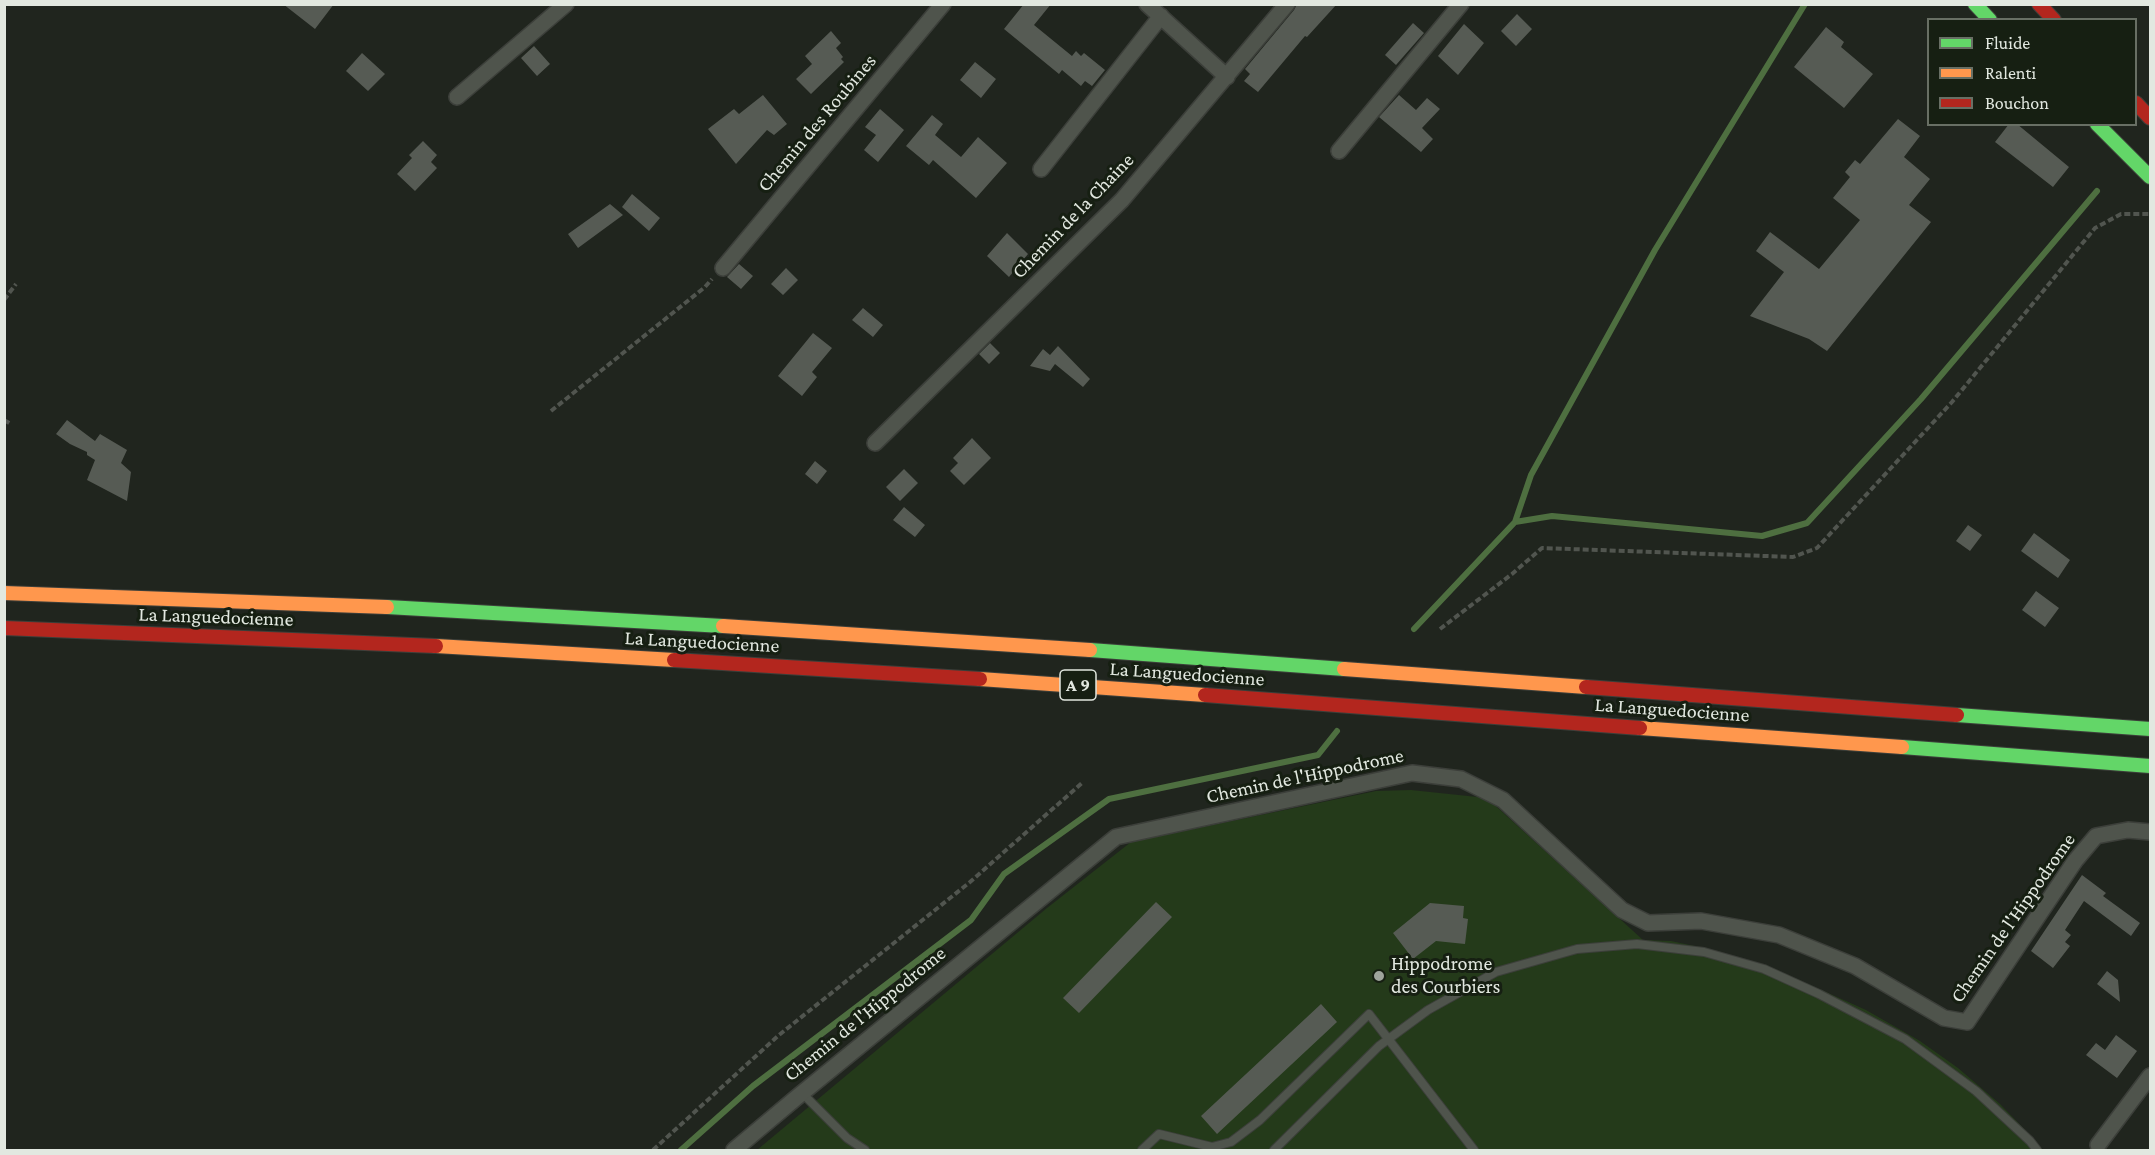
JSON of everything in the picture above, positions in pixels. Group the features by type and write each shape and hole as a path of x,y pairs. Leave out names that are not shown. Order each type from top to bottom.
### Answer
{"main road":[{"path":"1975,4 1988,18"},
{"path":"2039,4 2052,18"},
{"path":"2137,104 2151,118"},
{"path":"2099,126 2151,177"},
{"name":"La Languedocienne","path":"4,593 447,609 1064,648 2151,729"},
{"name":"La Languedocienne","path":"4,628 369,642 1031,682 2151,766"}],"street":[{"path":"457,97 566,4"},
{"name":"Chemin des Roubines","path":"723,267 943,4"},
{"path":"1147,4 1227,76"},
{"name":"Chemin de la Chaine","path":"875,443 1122,200 1287,4"},
{"path":"1339,151 1461,4"},
{"path":"1041,169 1161,16"},
{"name":"Chemin de l'Hippodrome","path":"734,1150 1116,837 1413,773 1461,779 1503,800 1622,910 1648,923 1701,921 1779,935 1855,966 1944,1018 1967,1022 2075,861 2096,836 2128,830 2151,832"},
{"path":"2098,1145 2151,1076"}],"lane":[{"path":"1274,1150 1388,1038 1428,1010 1496,972 1577,949 1637,944 1704,952 1764,969 1819,994 1905,1039 1976,1090 2037,1150"},
{"path":"1142,1150 1159,1134 1212,1147 1231,1142 1260,1120 1370,1014 1474,1150"},
{"path":"802,1093 848,1138 865,1150"}],"path":[{"path":"1440,629 1542,548 1793,557 1817,548 1952,402 2095,228 2121,214 2151,214"},
{"path":"550,411 705,287 723,267"},
{"path":"4,300 16,284"},
{"path":"4,420 11,424"},
{"path":"653,1150 779,1035 970,882 1083,783"}],"green space":[{"name":"Hippodrome des Courbiers","path":"1411,790 1487,798 1643,940 1671,941 1766,965 1866,1010 1920,1041 1958,1068 2000,1104 2043,1150 757,1150 1047,908 1131,842 1376,791"}],"building":[{"path":"283,4 334,4 315,29"},
{"path":"1024,4 1051,4 1034,25 1072,56 1076,51 1081,56 1084,53 1105,70 1092,86 1085,81 1081,86 1062,70 1059,74 1004,29"},
{"path":"1297,4 1337,4 1307,37 1305,36 1258,92 1244,81 1250,74 1245,69"},
{"path":"1517,14 1532,29 1516,46 1501,31"},
{"path":"1413,23 1424,33 1396,65 1385,55"},
{"path":"1464,24 1484,43 1458,75 1438,56"},
{"path":"1826,27 1844,42 1841,47 1873,74 1844,108 1794,67"},
{"path":"831,31 841,43 836,48 844,62 811,94 796,79 812,64 805,56"},
{"path":"534,46 550,64 537,76 521,58"},
{"path":"362,53 385,74 368,91 346,71"},
{"path":"975,62 996,79 981,98 960,80"},
{"path":"763,95 787,124 774,135 767,130 736,164 708,129 734,109 739,114"},
{"path":"1399,95 1416,110 1427,98 1440,109 1422,128 1433,139 1421,152 1379,117"},
{"path":"880,109 904,130 878,162 864,150 876,135 865,127"},
{"path":"932,115 943,124 935,135 961,157 978,137 1007,163 976,198 933,160 929,165 906,146"},
{"path":"1898,119 1920,136 1904,157 1930,179 1909,205 1931,222 1827,351 1809,339 1750,316 1784,272 1756,251 1770,232 1819,269 1860,220 1833,198 1850,177 1845,172 1855,160 1860,164"},
{"path":"2007,126 2019,126 2069,167 2053,187 1995,142"},
{"path":"423,141 437,155 431,162 437,168 415,191 397,174 412,158 409,155"},
{"path":"632,194 660,218 649,231 622,207"},
{"path":"610,204 623,215 578,248 568,234"},
{"path":"1007,233 1028,254 1009,277 987,256"},
{"path":"739,264 753,276 741,289 727,277"},
{"path":"786,268 798,280 783,295 771,284"},
{"path":"863,308 883,325 873,337 852,320"},
{"path":"813,333 832,348 812,372 817,377 802,396 778,376"},
{"path":"990,343 1000,353 989,364 979,354"},
{"path":"1058,346 1090,379 1083,387 1055,364 1050,371 1030,366 1043,349 1050,355"},
{"path":"67,420 95,441 100,434 127,450 121,463 131,472 127,501 87,480 95,460 87,455 87,452 56,434"},
{"path":"972,438 991,458 964,485 950,471 958,463 953,458"},
{"path":"815,461 827,471 817,484 805,474"},
{"path":"904,469 918,483 900,501 886,487"},
{"path":"904,507 925,525 915,537 893,520"},
{"path":"1968,525 1982,535 1970,551 1956,541"},
{"path":"2034,533 2070,560 2058,578 2021,551"},
{"path":"2036,591 2059,608 2045,627 2022,610"},
{"path":"2082,875 2106,893 2103,896 2140,923 2131,936 2084,901 2065,930 2071,935 2065,942 2070,946 2053,968 2031,951"},
{"path":"1156,902 1172,917 1079,1013 1063,998"},
{"path":"1430,903 1464,906 1463,918 1468,919 1465,944 1436,941 1413,959 1393,933"},
{"path":"2107,971 2118,980 2120,1002 2097,984"},
{"path":"1321,1004 1337,1022 1217,1134 1201,1116"},
{"path":"2116,1035 2137,1051 2117,1078 2086,1055 2096,1043 2105,1050"}],"waterway":[{"path":"1515,522 1531,475 1655,250 1805,4"},
{"path":"1414,629 1515,522 1552,516 1762,536 1807,523 1921,399 2097,191"},
{"path":"681,1150 753,1086 971,920 1004,874 1109,799 1318,755 1337,731"}],"traffic: fast":[{"path":"1975,4 1988,18"},
{"path":"2099,126 2150,177"},
{"path":"387,607 723,626"},
{"path":"1090,650 1344,669"},
{"path":"1957,715 2150,729"},
{"path":"1902,747 2150,766"}],"traffic: slow":[{"path":"4,593 387,607"},
{"path":"723,626 1090,650"},
{"path":"436,646 674,660"},
{"path":"1344,669 1586,687"},
{"path":"980,679 1205,695"},
{"path":"1640,728 1902,747"}],"traffic: jam":[{"path":"2039,4 2052,18"},
{"path":"2137,104 2150,118"},
{"path":"4,628 436,646"},
{"path":"674,660 980,679"},
{"path":"1586,687 1957,715"},
{"path":"1205,695 1640,728"}],"place":[{"name":"Hippodrome des Courbiers","path":"1379,976"}]}
